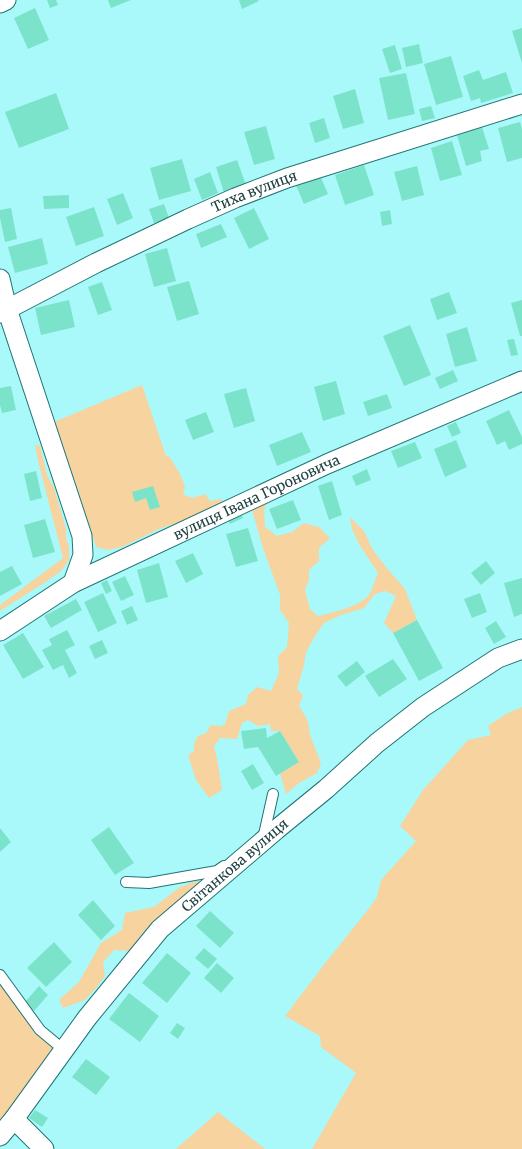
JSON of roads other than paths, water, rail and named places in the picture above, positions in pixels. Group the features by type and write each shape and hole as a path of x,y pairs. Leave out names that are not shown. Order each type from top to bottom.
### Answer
{"street":[{"path":"0,3 6,0"},
{"name":"Тиха вулиця","path":"3,311 96,263 235,198 286,178 522,104"},
{"path":"0,279 3,311 82,536 83,555 73,583"},
{"name":"вулиця Івана Гороновича","path":"0,631 73,583 327,464 522,381"},
{"name":"Світанкова вулиця","path":"0,1136 14,1119 86,1018 160,929 326,789 377,743 423,707 498,658 522,649"},
{"path":"14,1119 44,1149"}],"lane":[{"path":"126,882 149,883 217,871 262,842 273,794"},
{"path":"0,975 40,1030 64,1050"}]}
